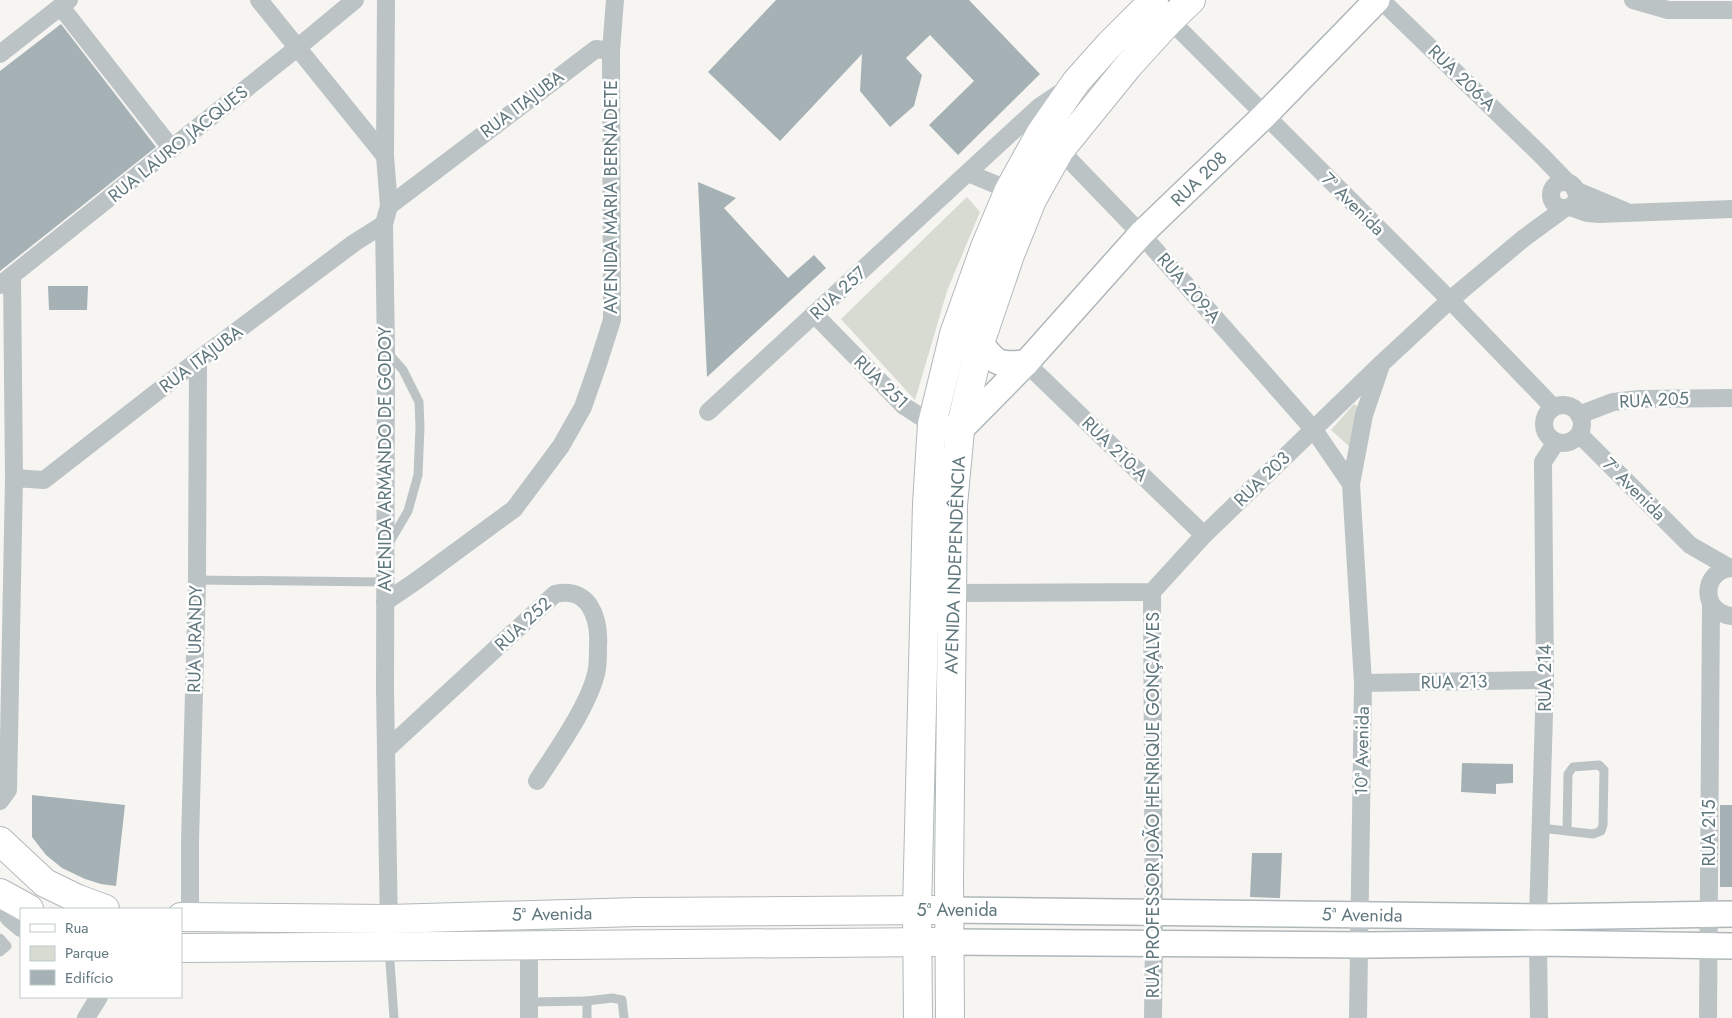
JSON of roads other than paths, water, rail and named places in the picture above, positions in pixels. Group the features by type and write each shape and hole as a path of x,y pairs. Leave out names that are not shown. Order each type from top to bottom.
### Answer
{"main road":[{"name":"AVENIDA INDEPENDÊNCIA","path":"918,1018 917,910 927,504 932,424 954,334 985,247 1009,190 1040,134 1076,82 1109,45 1159,7 1191,0"},
{"name":"RUA 208","path":"960,430 1026,363 1141,234 1264,116 1377,0"},
{"name":"AVENIDA INDEPENDÊNCIA","path":"950,1018 949,910 953,505 960,430 980,343 1010,255 1032,200 1060,150 1129,65 1159,7"},
{"path":"1109,45 1129,65"},
{"path":"980,343 991,357 1004,365 1026,363"},
{"name":"RUA 251","path":"932,424 960,430"},
{"path":"0,840 45,883 81,904 100,908"},
{"path":"0,893 27,908"},
{"name":"5ª Avenida","path":"186,918 389,919 637,912 917,910 1538,918 1720,914"},
{"path":"1481,943 1533,932 1538,918"},
{"name":"5ª Avenida","path":"182,948 918,942 1359,945 1538,943 1720,946"}],"street":[{"path":"259,0 385,156"},
{"name":"RUA LAURO JACQUES","path":"6,281 355,0"},
{"name":"AVENIDA ARMANDO DE GODOY","path":"386,0 385,156 389,206 384,224 386,350 385,690 389,946"},
{"name":"AVENIDA MARIA BERNADETE","path":"385,602 514,509 561,446 582,407 612,320 611,51 615,0"},
{"name":"RUA 206-A","path":"1381,0 1542,156 1562,189"},
{"path":"1633,0 1668,10 1732,10"},
{"path":"0,54 65,3 172,148"},
{"name":"7ª Avenida","path":"1159,7 1264,116 1450,300 1553,407"},
{"name":"RUA ITAJUBA","path":"389,206 596,49 611,51"},
{"name":"RUA 257","path":"708,412 1039,107 1076,82"},
{"name":"RUA 209-A","path":"1060,150 1141,234 1314,430"},
{"path":"968,173 1009,190"},
{"path":"1562,189 1576,200 1567,208"},
{"path":"1562,189 1630,213"},
{"name":"RUA 203","path":"1524,238 1562,189"},
{"path":"1567,208 1599,214 1732,209"},
{"name":"RUA 203","path":"1152,592 1204,535 1450,300 1524,238 1567,208"},
{"name":"RUA ITAJUBA","path":"14,478 44,480 198,360 354,243 384,224"},
{"path":"0,801 8,790 14,478 6,281"},
{"name":"RUA 251","path":"814,314 904,406 932,424"},
{"name":"RUA URANDY","path":"186,918 190,842 197,580 198,360"},
{"name":"RUA 210-A","path":"1026,363 1204,535"},
{"name":"10ª Avenida","path":"1358,1018 1363,683 1351,484 1364,415 1381,364"},
{"name":"RUA 205","path":"1579,415 1613,402 1639,398 1732,398"},
{"path":"1559,405 1571,406 1579,415 1581,421 1579,434 1574,439 1568,442 1556,442 1546,434 1544,422 1548,411 1553,407 1559,405"},
{"path":"1314,430 1351,484"},
{"name":"7ª Avenida","path":"1579,434 1690,545 1731,568"},
{"name":"RUA 214","path":"1538,918 1546,680 1543,462 1556,442"},
{"name":"7ª Avenida","path":"1690,545 1710,581"},
{"path":"1710,581 1715,574 1731,568"},
{"name":"RUA 215","path":"1708,1018 1720,946 1711,604 1708,597 1710,581"},
{"name":"RUA 252","path":"386,750 555,594 566,592 578,596 588,604 596,618 599,639 597,670 586,700 537,781"},
{"path":"953,593 1152,592"},
{"name":"RUA PROFESSOR JOÃO HENRIQUE GONÇALVES","path":"1152,592 1153,1018"},
{"path":"1711,604 1716,610 1731,616 1711,647"},
{"name":"RUA 213","path":"1363,683 1546,680"},
{"path":"0,904 9,918 20,927"},
{"path":"1538,943 1539,1018"},
{"path":"529,944 529,1010"},
{"path":"84,998 88,1016"},
{"path":"88,1016 98,998"}],"lane":[{"path":"385,550 397,533 408,511 418,475 420,427 419,402 403,370 386,350"},
{"path":"197,580 385,582"},
{"path":"1541,828 1592,834 1601,831 1603,826 1604,770 1599,765 1573,767 1568,774 1568,831"},
{"path":"0,938 7,946 0,952"},
{"path":"389,946 394,1018"},
{"path":"529,1010 612,998 622,1000 624,1018"},
{"path":"587,1001 587,1018"}]}
